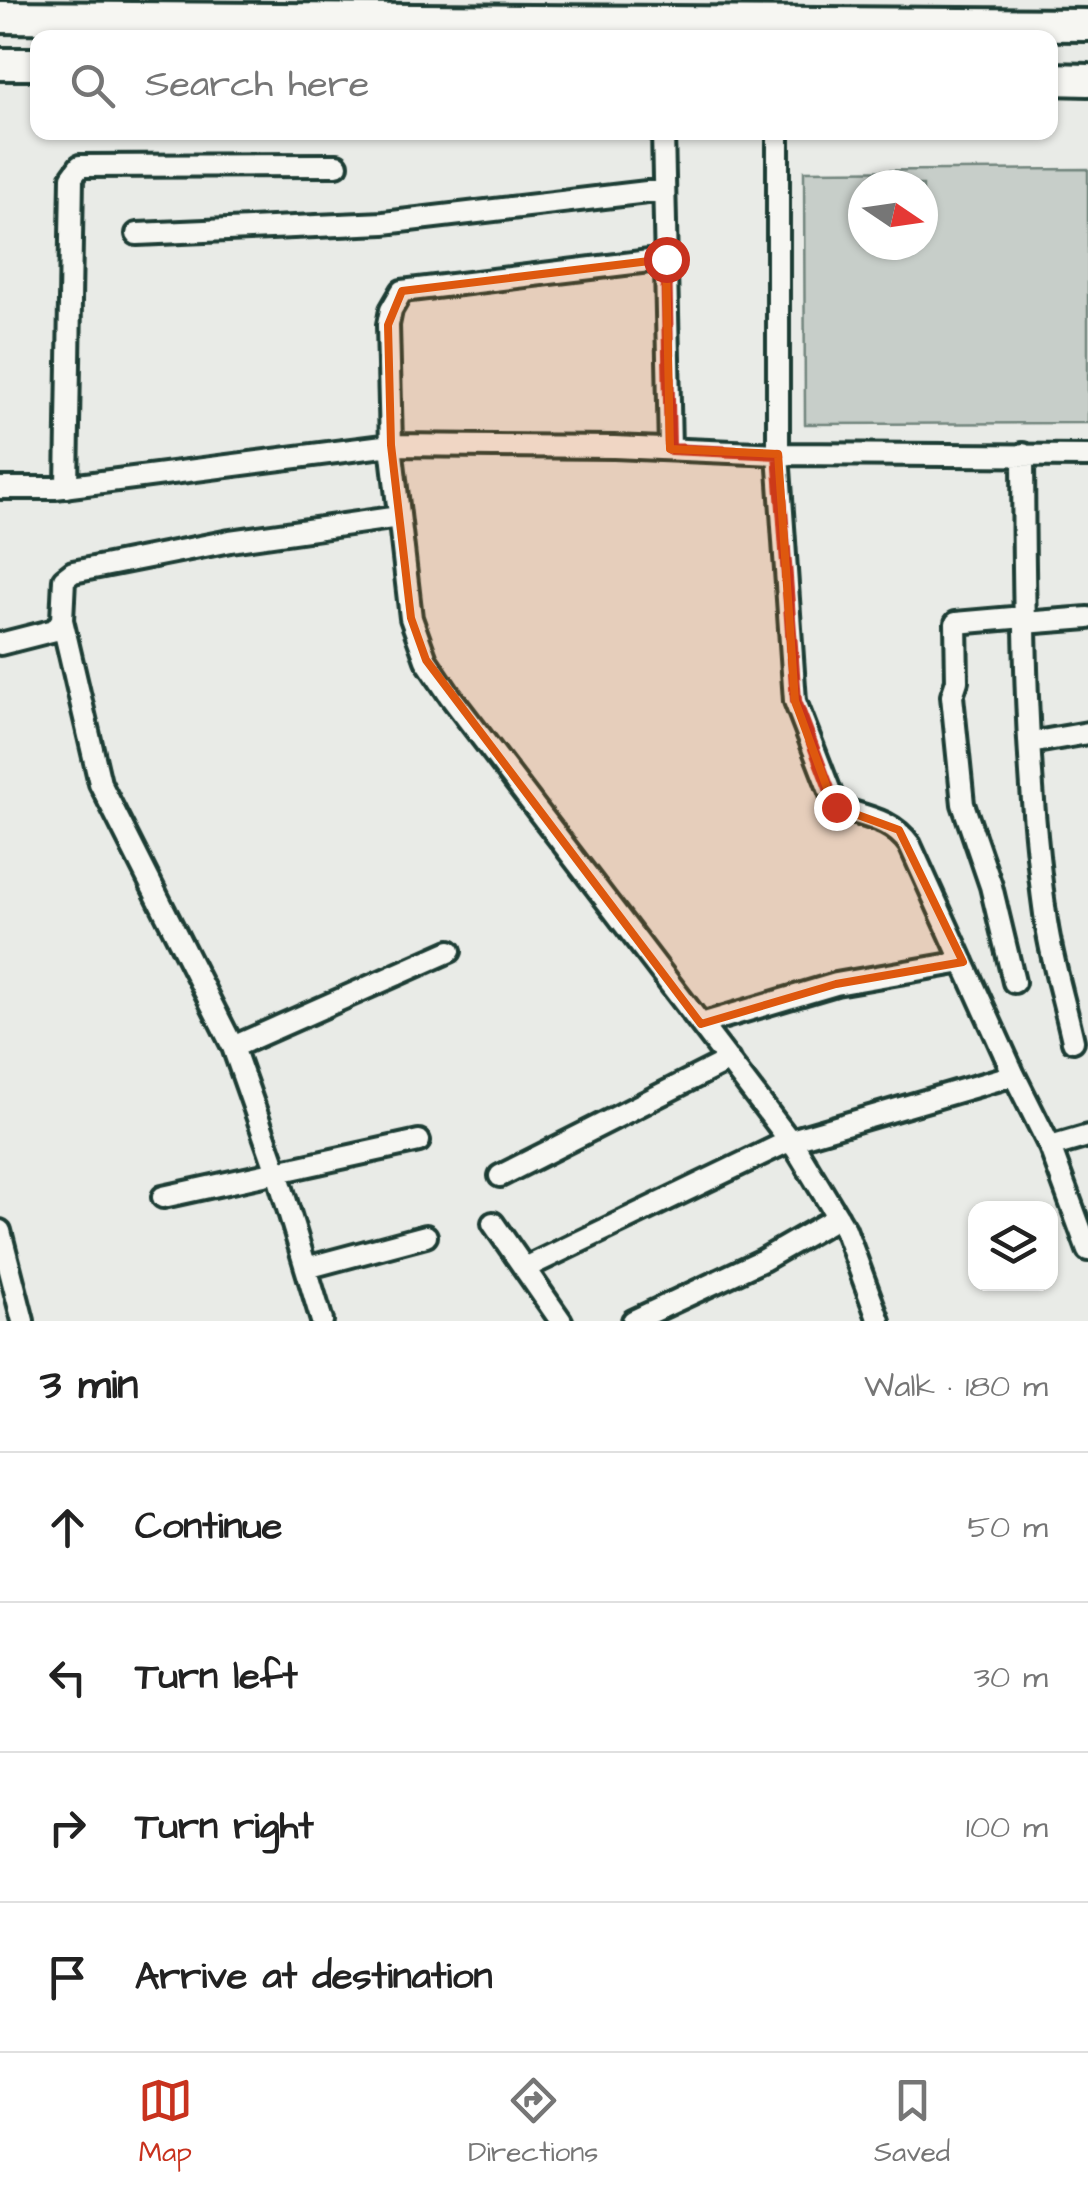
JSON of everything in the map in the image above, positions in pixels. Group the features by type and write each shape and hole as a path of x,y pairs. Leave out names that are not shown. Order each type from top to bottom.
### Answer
{"street":[{"path":"0,16 650,10 776,30 992,12 1088,25"},
{"path":"0,64 30,64"},
{"path":"1058,79 1088,80"},
{"path":"663,140 670,449"},
{"path":"778,140 778,454 796,701 836,807 899,830 910,845 1050,1147 1088,1250"},
{"path":"67,487 72,176 80,166 337,165"},
{"path":"137,234 384,223 664,190"},
{"path":"666,259 402,291 388,325 391,445 411,618 426,660 450,696 790,1140 838,1217 879,1321"},
{"path":"0,488 67,487 391,445 1088,456"},
{"path":"1023,454 1024,620 1030,743 1045,917 1073,1041"},
{"path":"322,1321 277,1172 233,1047 100,784 62,620 64,579 73,572 230,541 399,516"},
{"path":"1014,982 991,886 963,804 952,696 957,680 956,622 1088,618"},
{"path":"0,644 46,635 62,620"},
{"path":"1030,743 1088,733"},
{"path":"233,1047 450,951"},
{"path":"701,1024 836,984 963,962"},
{"path":"500,1176 729,1060"},
{"path":"525,1268 790,1140 1014,1075"},
{"path":"1050,1147 1088,1136"},
{"path":"164,1197 420,1140"},
{"path":"634,1321 762,1260 838,1217"},
{"path":"493,1223 561,1321"},
{"path":"0,1231 23,1321"},
{"path":"306,1268 426,1236"}],"highlighted area":[{"path":"666,259 670,449 778,454 795,701 836,807 899,830 963,962 836,984 701,1024 426,660 411,618 391,445 388,325 402,291"}],"shaded area":[{"path":"1088,169 1088,423 805,424 804,171 848,171 848,260 938,260 938,170"}],"route":[{"path":"666,259 670,449 778,454 796,701 836,807"}]}
